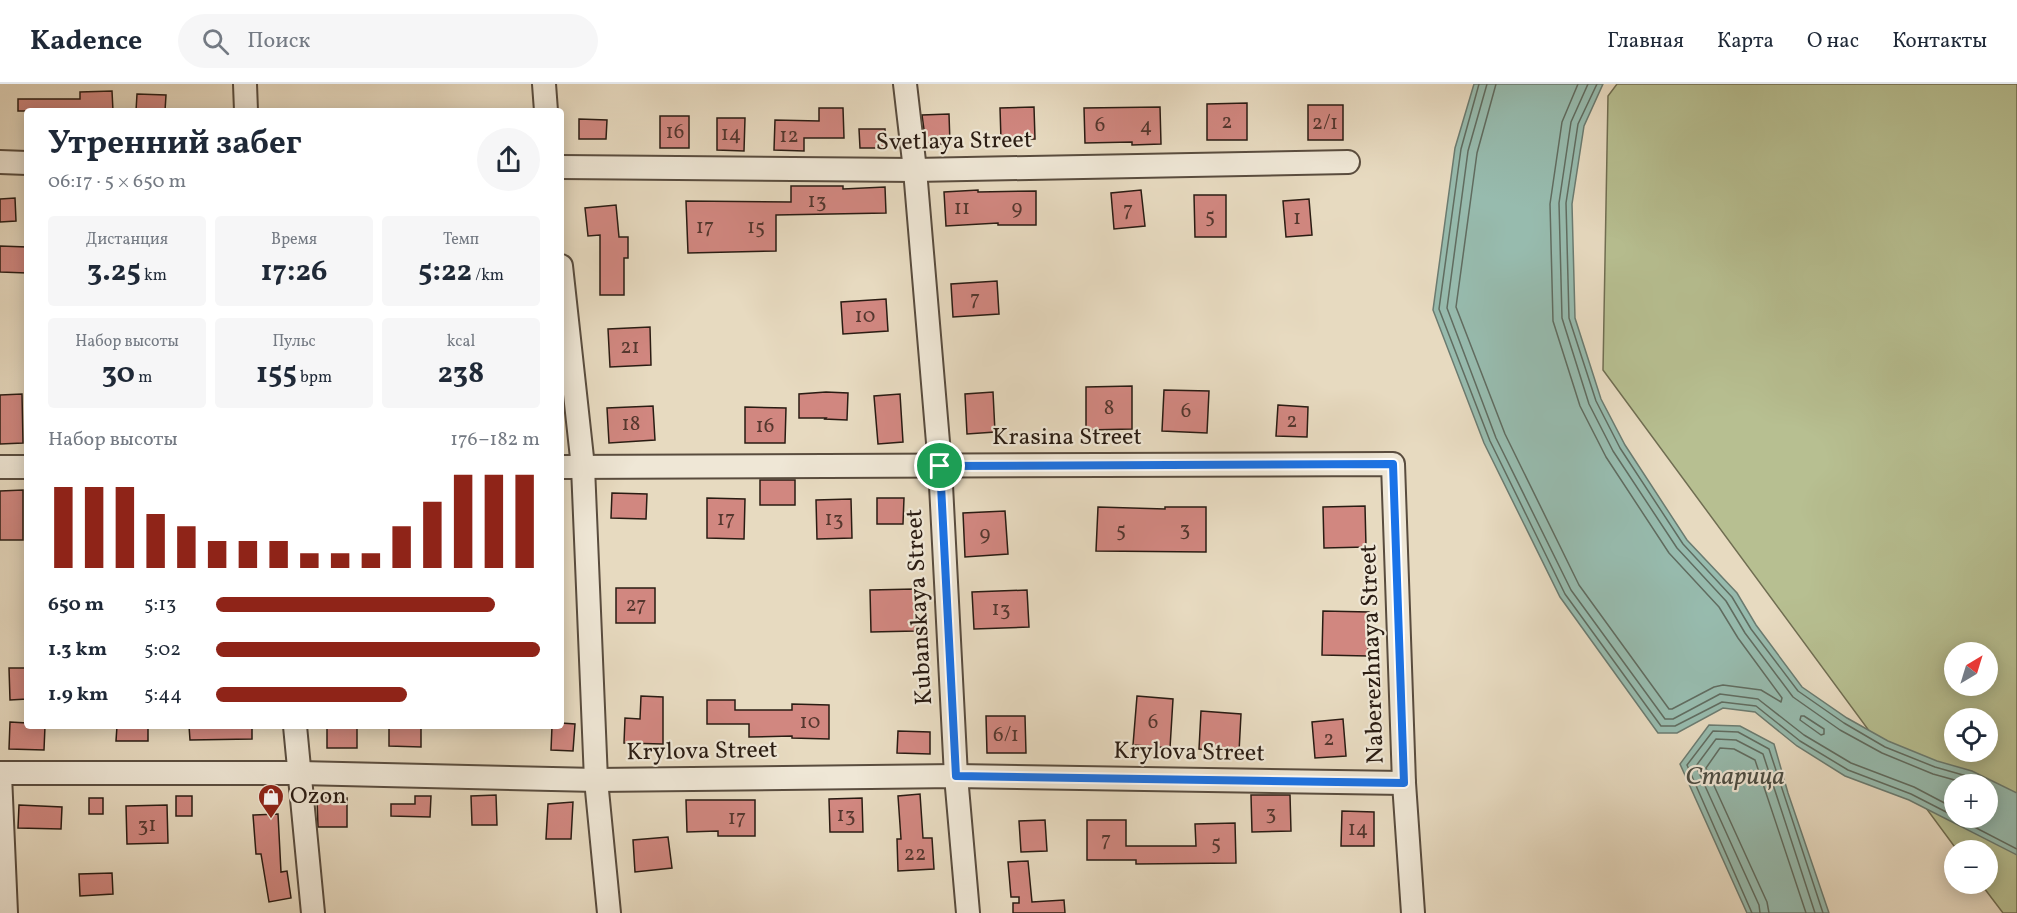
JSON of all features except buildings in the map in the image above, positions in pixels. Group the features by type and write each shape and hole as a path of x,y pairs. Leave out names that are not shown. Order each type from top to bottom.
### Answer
{"street":[{"path":"245,84 246,108"},
{"path":"544,84 546,108"},
{"name":"Kubanskaya Street","path":"905,84 915,170 940,466 956,776 968,913"},
{"path":"0,162 24,162"},
{"name":"Svetlaya Street","path":"564,167 915,170 1348,162"},
{"path":"564,321 572,467 596,780 609,913"},
{"name":"Krasina Street","path":"572,467 1393,464"},
{"name":"Naberezhnaya Street","path":"1393,464 1404,783 1413,913"},
{"path":"0,467 24,467"},
{"path":"295,729 314,913"},
{"name":"Krylova Street","path":"0,774 300,773 596,780 956,776 1404,783"},
{"path":"0,774 6,913"}],"green space":[{"path":"1617,84 2017,84 2017,913 2003,913 1989,894 1998,894 1998,840 1950,840 1603,370 1608,96"}],"water":[{"path":"1474,84 1603,84 1584,126 1572,204 1575,318 1601,399 1625,445 1687,540 1737,593 1756,625 1802,687 1847,718 1888,741 1937,761 1978,774 1944,774 1944,818 1909,800 1845,776 1797,746 1755,712 1723,708 1677,733 1658,733 1560,597 1484,443 1433,310 1455,148"},
{"name":"Старица","path":"1709,725 1740,726 1774,744 1788,793 1829,913 1747,913 1680,764"},
{"path":"1998,784 2017,793 2017,855 1998,845 1998,840 1988,840 1964,828 1998,828"}],"place":[{"name":"Ozon","path":"271,820"}],"route":[{"path":"1393,464 1404,783 956,776 940,466 1393,464"}]}
